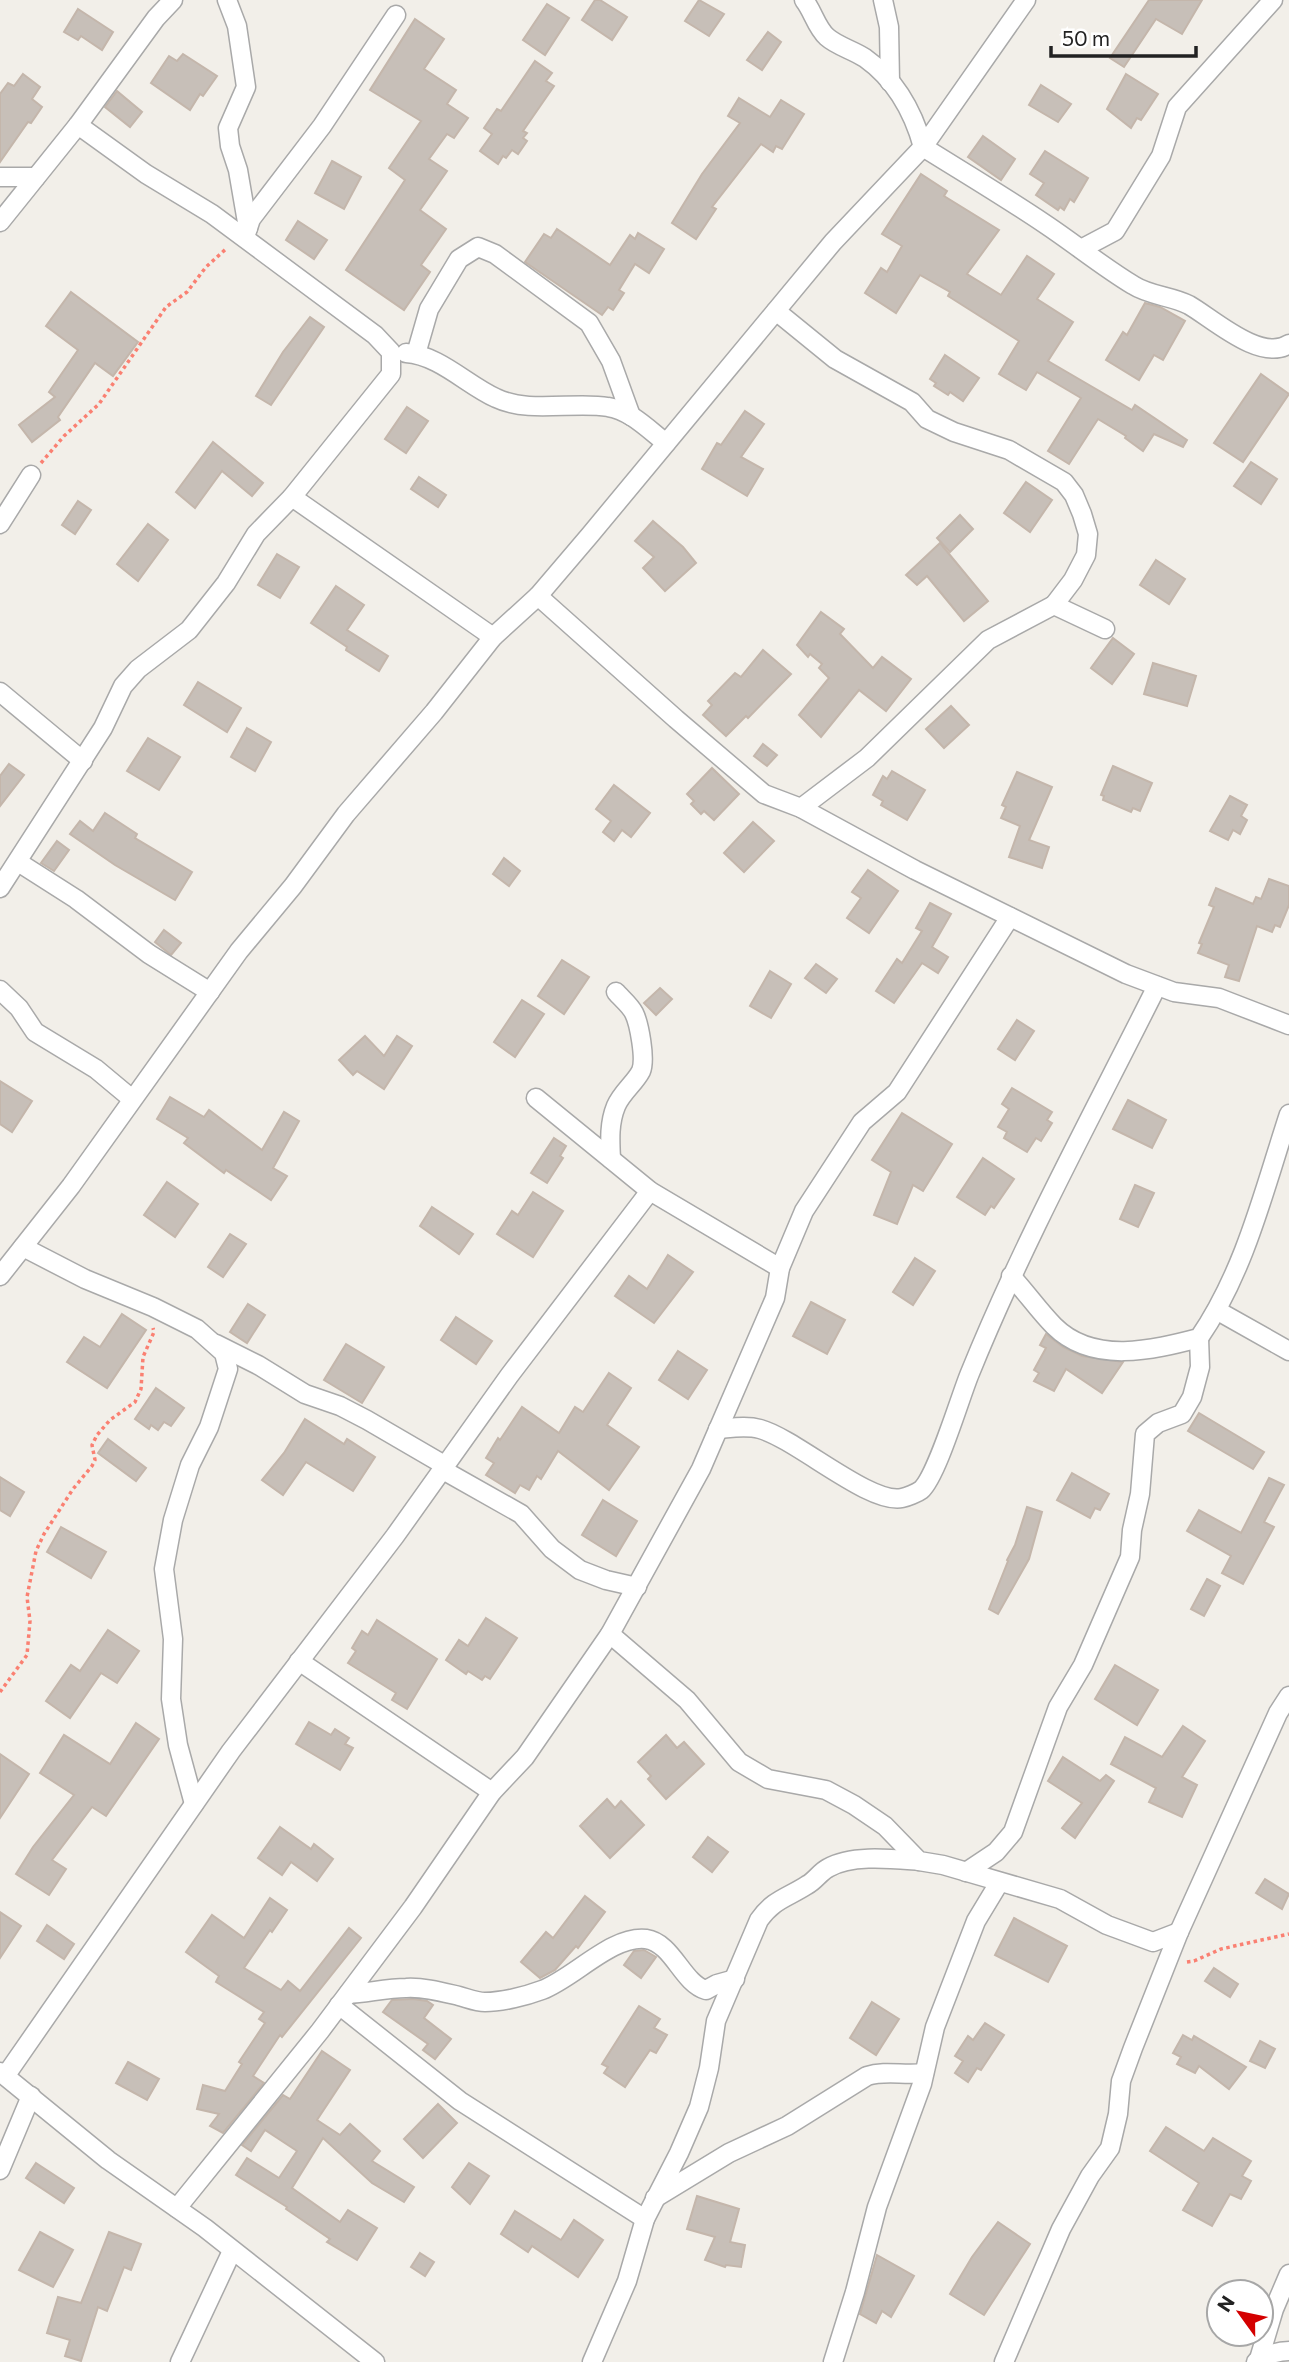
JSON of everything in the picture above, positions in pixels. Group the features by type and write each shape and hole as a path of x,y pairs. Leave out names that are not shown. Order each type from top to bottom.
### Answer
{"street":[{"path":"0,222 78,125 156,18 173,0"},
{"path":"227,0 237,26 246,87 228,128 230,146 238,170 244,233"},
{"path":"804,0 819,28 828,38 863,57 880,70 901,95 915,119 923,147 1136,287 1185,303 1223,329 1248,342 1268,347 1287,347"},
{"path":"883,0 889,27 890,82"},
{"path":"0,1276 71,1186 239,951 293,886 346,814 434,712 493,637 538,596 834,242 923,147 1026,0"},
{"path":"1081,249 1115,231 1161,156 1177,107 1273,0"},
{"path":"244,233 251,219 322,126 396,15"},
{"path":"78,125 146,174 244,233 375,335 391,352 416,354 498,400 529,405 609,407 631,416 666,443"},
{"path":"0,177 36,177"},
{"path":"416,354 429,309 459,259 478,247 495,254 589,323 611,361 631,416"},
{"path":"775,311 835,359 912,402 927,419 954,432 1009,450 1064,482 1074,495 1087,534 1086,555 1073,580 1054,605 988,640 866,758 801,808"},
{"path":"0,888 83,761 123,687 138,669 189,631 226,583 256,534 292,497 391,374 391,352"},
{"path":"0,524 32,475"},
{"path":"292,497 493,637"},
{"path":"538,596 764,794 801,808 915,870 1126,974 1174,992 1219,998 1289,1025"},
{"path":"1054,605 1105,629"},
{"path":"0,692 83,761"},
{"path":"18,862 76,899 149,954 210,992"},
{"path":"177,2208 344,1999 413,1907 492,1792 532,1748 610,1634 701,1469 775,1298 780,1268 804,1210 862,1122 897,1092 1010,917"},
{"path":"718,1429 760,1429 796,1446 877,1494 900,1499 920,1491 932,1476 961,1396 1012,1276 1052,1191 1157,986"},
{"path":"0,990 19,1008 35,1032 96,1069 132,1099"},
{"path":"611,1159 610,1126 617,1105 640,1074 643,1065 634,1013 616,992"},
{"path":"537,1098 650,1191 780,1268"},
{"path":"966,1872 996,1852 1013,1832 1058,1707 1083,1665 1129,1557 1140,1494 1145,1434 1158,1423 1182,1414 1192,1397 1200,1367 1199,1338 1217,1311 1247,1244 1289,1114"},
{"path":"375,2362 177,2208 108,2160 3,2074 194,1804 444,1468 509,1376 650,1191"},
{"path":"23,1247 85,1279 153,1307 197,1329 224,1353 228,1369 209,1427 190,1465 173,1520 164,1569 173,1639 171,1699 178,1745 194,1804"},
{"path":"1012,1276 1055,1327 1079,1343 1107,1351 1132,1350 1156,1349 1199,1338"},
{"path":"1217,1311 1289,1352"},
{"path":"216,1344 258,1364 305,1394 340,1406 367,1420 521,1514 552,1549 580,1570 606,1580 637,1587"},
{"path":"610,1634 687,1700 739,1762 768,1779 826,1790 854,1805 885,1826 919,1861"},
{"path":"299,1661 492,1792"},
{"path":"1004,2362 1060,2230 1090,2176 1111,2148 1121,2081 1179,1933 1278,1713 1289,1696"},
{"path":"592,2362 627,2281 645,2219 699,2107 709,2068 716,2021 759,1920 769,1905 810,1884 837,1863 881,1858 943,1865 1060,1899 1107,1925 1153,1942 1179,1933"},
{"path":"833,2362 877,2207 924,2073 935,2027 976,1921 999,1883"},
{"path":"344,1999 405,1988 429,1989 483,2003 504,1999 541,1990 563,1980 629,1940 649,1939 667,1952 697,1987 706,1990 735,1979"},
{"path":"344,1999 460,2101 645,2219"},
{"path":"655,2197 729,2153 787,2126 867,2076 878,2072 909,2076 924,2073"},
{"path":"0,2171 31,2096"},
{"path":"180,2362 232,2251"},
{"path":"1258,2360 1274,2309 1289,2274"},
{"path":"1258,2360 1280,2351 1289,2351"}],"path":[{"path":"32,475 64,436 99,404 166,307 187,292 206,267 244,233"},
{"path":"0,1692 27,1655 30,1620 27,1597 36,1551 72,1489 92,1466 95,1452 92,1444 97,1435 110,1420 135,1402 141,1389 143,1357 154,1332 153,1307"},
{"path":"1167,1964 1194,1961 1221,1950 1289,1934"}],"building":[{"path":"595,0 600,0 627,17 612,40 582,20"},
{"path":"699,0 724,14 709,36 685,21"},
{"path":"1149,0 1202,0 1182,34 1156,19 1124,67 1110,58"},
{"path":"547,4 569,18 545,55 523,40"},
{"path":"78,9 113,32 102,50 81,36 78,40 64,32"},
{"path":"415,19 444,39 424,69 456,90 447,104 468,118 454,138 447,134 429,159 447,171 420,210 446,229 421,265 430,272 404,310 346,270 405,180 389,168 421,121 370,90"},
{"path":"768,32 781,42 762,70 747,60"},
{"path":"183,54 217,76 203,96 200,94 190,110 151,83 169,56 177,61"},
{"path":"535,61 552,73 546,81 554,86 523,131 527,133 523,138 527,141 518,154 512,150 506,158 503,156 498,164 480,151 492,134 484,128 497,109 501,111"},
{"path":"23,74 40,87 32,99 42,107 0,162 0,94 8,83 14,86"},
{"path":"1126,74 1158,94 1141,120 1137,118 1131,128 1107,109"},
{"path":"1041,85 1071,104 1058,122 1029,105"},
{"path":"117,91 142,112 130,127 105,107"},
{"path":"739,98 770,117 781,100 804,114 782,149 776,146 773,152 761,144 712,207 716,209 696,239 672,223 702,174 740,123 728,116"},
{"path":"983,136 1015,159 1001,180 968,157"},
{"path":"1045,151 1088,178 1074,202 1070,199 1064,210 1060,207 1058,210 1036,195 1044,183 1030,174"},
{"path":"332,161 361,177 344,209 315,193"},
{"path":"921,174 947,191 944,196 999,230 967,274 1001,295 1027,256 1054,274 1037,299 1073,322 1048,361 1132,410 1135,405 1187,440 1183,447 1154,434 1143,451 1125,438 1126,436 1098,419 1069,464 1048,451 1081,398 1037,372 1026,390 999,374 1019,341 948,296 950,292 920,275 896,313 865,293 881,268 887,272 902,246 882,234"},
{"path":"298,221 327,240 314,259 286,240"},
{"path":"557,229 610,265 630,235 635,239 638,233 664,249 649,273 635,264 619,290 624,293 613,310 608,307 602,315 525,262 544,234 551,238"},
{"path":"71,292 138,342 113,376 95,363 58,417 60,420 32,442 19,425 55,397 49,392 78,350 46,326"},
{"path":"1145,303 1160,307 1185,321 1163,360 1154,355 1139,380 1106,360 1123,332 1127,335"},
{"path":"310,317 324,327 271,405 256,396 283,352"},
{"path":"945,355 979,378 963,401 934,386 936,383 930,379"},
{"path":"1261,374 1289,394 1243,462 1214,443"},
{"path":"407,407 428,421 406,453 385,439"},
{"path":"745,411 764,424 741,457 763,469 747,496 702,469 717,443 721,445"},
{"path":"213,442 263,483 252,496 222,471 195,508 176,492"},
{"path":"1251,462 1277,479 1261,504 1234,486"},
{"path":"419,477 446,495 438,507 411,489"},
{"path":"1026,482 1052,500 1030,532 1004,513"},
{"path":"78,501 91,510 75,534 62,525"},
{"path":"960,515 973,529 950,552 937,538"},
{"path":"653,521 683,547 696,563 665,591 643,568 654,557 635,541"},
{"path":"148,524 168,540 138,581 117,564"},
{"path":"940,543 988,601 964,621 927,576 917,585 906,575"},
{"path":"277,554 299,567 280,598 258,585"},
{"path":"1156,560 1185,579 1169,604 1140,585"},
{"path":"336,586 364,605 347,630 388,656 379,671 311,623"},
{"path":"821,612 844,629 840,634 873,668 882,657 911,679 886,711 859,690 821,737 799,715 829,678 819,668 822,664 810,654 808,657 797,645"},
{"path":"1113,638 1134,654 1112,684 1091,668"},
{"path":"763,650 791,674 748,718 746,716 726,736 703,715 712,705 708,701 735,673 741,677"},
{"path":"1153,663 1196,676 1187,706 1144,694"},
{"path":"198,682 241,708 227,732 184,705"},
{"path":"951,706 969,725 944,748 926,729"},
{"path":"247,728 271,742 255,771 231,757"},
{"path":"148,738 180,757 159,790 127,771"},
{"path":"763,744 777,755 767,766 754,756"},
{"path":"9,764 24,775 0,806 0,776"},
{"path":"1113,766 1152,783 1140,811 1133,808 1131,812 1103,800 1104,796 1101,795"},
{"path":"712,768 739,794 714,820 704,811 701,814 691,804 694,801 687,794"},
{"path":"892,771 925,790 907,820 881,805 883,801 873,795 883,776 887,779"},
{"path":"1017,772 1052,787 1029,840 1049,847 1042,868 1009,857 1020,826 1001,818 1006,807 1002,805"},
{"path":"614,785 650,813 631,837 622,830 614,841 603,832 611,821 596,809"},
{"path":"1230,796 1247,805 1241,816 1247,820 1240,834 1233,830 1228,840 1210,831"},
{"path":"105,813 137,834 135,838 192,872 175,900 115,865 70,834 80,821 93,831"},
{"path":"753,822 774,841 744,872 724,853"},
{"path":"57,841 69,850 54,871 41,863"},
{"path":"504,858 520,871 509,886 493,874"},
{"path":"868,870 898,891 869,933 847,918 861,898 852,892"},
{"path":"1269,879 1289,886 1289,905 1280,927 1275,925 1272,932 1257,926 1239,981 1225,977 1229,965 1198,953 1202,944 1199,943 1214,907 1209,905 1216,888 1253,904 1256,897 1261,899"},
{"path":"930,903 951,914 932,947 948,957 938,973 922,963 894,1003 876,991 897,959 902,963 922,931 916,928"},
{"path":"164,930 181,943 171,955 155,942"},
{"path":"562,960 589,977 564,1014 538,996"},
{"path":"816,964 837,979 826,993 805,978"},
{"path":"770,971 791,984 771,1018 750,1006"},
{"path":"660,988 672,999 656,1015 644,1003"},
{"path":"522,1000 544,1014 515,1057 494,1042"},
{"path":"1017,1020 1034,1031 1015,1060 998,1049"},
{"path":"365,1036 384,1056 397,1036 412,1046 384,1089 357,1071 353,1075 339,1060"},
{"path":"0,1081 32,1101 12,1132 0,1124"},
{"path":"1012,1088 1052,1112 1047,1120 1052,1123 1041,1141 1036,1138 1027,1152 1004,1138 1007,1132 998,1127 1009,1109 1002,1104"},
{"path":"170,1097 204,1117 209,1110 262,1150 284,1112 299,1121 273,1168 287,1176 271,1200 226,1170 224,1173 184,1143 188,1138 157,1119"},
{"path":"1128,1100 1166,1120 1152,1148 1113,1129"},
{"path":"902,1113 952,1144 923,1191 913,1185 897,1224 874,1215 891,1172 872,1160"},
{"path":"554,1138 566,1146 560,1156 563,1158 547,1183 531,1173"},
{"path":"983,1158 1014,1179 994,1208 991,1206 985,1215 957,1197"},
{"path":"167,1182 198,1204 175,1237 144,1215"},
{"path":"1135,1185 1154,1193 1138,1227 1120,1219"},
{"path":"533,1192 563,1211 533,1257 497,1234 512,1211 518,1215"},
{"path":"432,1207 473,1234 459,1254 420,1226"},
{"path":"230,1234 246,1244 223,1277 208,1267"},
{"path":"668,1255 693,1272 654,1323 615,1296 629,1276 647,1289"},
{"path":"915,1258 935,1271 913,1305 893,1292"},
{"path":"811,1302 845,1320 827,1354 793,1336"},
{"path":"248,1304 265,1315 247,1343 230,1332"},
{"path":"122,1314 146,1330 107,1388 67,1362 84,1337 100,1347"},
{"path":"456,1317 492,1341 476,1364 441,1340"},
{"path":"1046,1334 1063,1347 1082,1356 1123,1362 1102,1393 1066,1369 1054,1391 1034,1381 1039,1373 1034,1370 1046,1348 1040,1345"},
{"path":"346,1344 384,1367 362,1403 324,1380"},
{"path":"678,1351 707,1370 688,1399 659,1380"},
{"path":"609,1373 631,1388 607,1425 639,1447 609,1490 558,1451 541,1479 537,1476 529,1490 520,1485 515,1493 486,1475 494,1463 486,1458 522,1407 559,1433 575,1407 583,1412"},
{"path":"156,1388 184,1408 171,1426 164,1422 158,1430 151,1425 149,1429 135,1419"},
{"path":"1199,1413 1264,1452 1253,1469 1188,1431"},
{"path":"305,1419 344,1444 347,1439 375,1457 353,1491 306,1462 283,1495 262,1480 284,1453"},
{"path":"108,1439 146,1468 136,1481 98,1453"},
{"path":"1072,1473 1109,1494 1100,1510 1095,1508 1090,1518 1057,1500"},
{"path":"0,1477 24,1492 10,1516 0,1510"},
{"path":"1269,1478 1284,1485 1264,1522 1274,1527 1243,1584 1222,1573 1231,1556 1187,1531 1199,1510 1241,1533"},
{"path":"603,1500 637,1521 616,1556 582,1535"},
{"path":"1027,1507 1042,1512 1029,1559 998,1614 989,1609"},
{"path":"61,1527 106,1552 91,1578 47,1552"},
{"path":"1207,1579 1220,1586 1204,1616 1191,1609"},
{"path":"486,1618 517,1638 490,1679 485,1676 482,1680 468,1671 466,1674 446,1660 459,1640 468,1646"},
{"path":"377,1620 437,1659 407,1709 392,1700 396,1693 348,1663 356,1651 352,1648 362,1631 368,1635"},
{"path":"108,1630 139,1651 117,1683 101,1673 70,1718 46,1701 71,1665 80,1671"},
{"path":"1115,1665 1158,1690 1137,1725 1095,1699"},
{"path":"309,1722 331,1735 335,1729 349,1738 345,1744 353,1748 340,1770 296,1744"},
{"path":"136,1723 159,1739 106,1816 92,1807 52,1860 66,1869 49,1895 16,1874 33,1847 74,1795 40,1773 64,1735 110,1764"},
{"path":"1183,1726 1205,1741 1182,1777 1197,1785 1182,1817 1149,1802 1156,1788 1111,1764 1125,1737 1162,1757"},
{"path":"666,1735 677,1748 684,1742 704,1764 666,1799 648,1779 651,1776 638,1762"},
{"path":"0,1754 29,1774 0,1818"},
{"path":"1063,1757 1100,1781 1106,1775 1114,1781 1075,1838 1062,1828 1082,1803 1048,1781"},
{"path":"607,1799 615,1808 621,1801 644,1825 610,1858 580,1826"},
{"path":"280,1827 311,1849 314,1844 333,1859 317,1881 291,1862 282,1875 258,1858"},
{"path":"708,1837 728,1852 712,1872 693,1857"},
{"path":"1265,1879 1289,1894 1282,1909 1256,1893"},
{"path":"585,1896 605,1912 578,1948 576,1946 555,1970 540,1978 521,1962 546,1932 553,1938"},
{"path":"270,1898 287,1910 244,1968 281,1990 288,1981 300,1991 349,1928 361,1938 282,2037 280,2035 253,2076 264,2083 223,2133 210,2126 219,2114 197,2109 203,2085 225,2091 242,2064 239,2062 265,2023 259,2019 264,2012 216,1982 219,1976 186,1952 212,1915 244,1938"},
{"path":"0,1912 21,1926 0,1958"},
{"path":"1014,1918 1067,1946 1048,1982 995,1955"},
{"path":"47,1925 74,1944 64,1959 37,1941"},
{"path":"644,1950 656,1957 641,1978 624,1965 634,1951"},
{"path":"1214,1968 1238,1984 1230,1997 1205,1981"},
{"path":"392,2000 427,2001 433,2005 424,2018 451,2039 435,2059 423,2050 428,2044 383,2012"},
{"path":"872,2002 899,2019 876,2055 850,2038"},
{"path":"639,2006 660,2019 654,2028 667,2035 656,2053 650,2050 625,2087 604,2073 608,2067 602,2064"},
{"path":"985,2023 1004,2035 981,2070 977,2068 968,2082 955,2073 963,2061 955,2056 968,2036 973,2040"},
{"path":"1183,2035 1192,2040 1194,2036 1246,2067 1229,2089 1199,2066 1195,2073 1177,2064 1181,2057 1173,2053"},
{"path":"1260,2041 1275,2049 1265,2068 1250,2061"},
{"path":"322,2051 350,2070 317,2120 340,2135 350,2124 380,2151 372,2161 414,2187 404,2202 372,2183 323,2138 292,2188 340,2222 348,2210 377,2228 357,2260 327,2242 330,2239 286,2209 287,2207 236,2175 247,2158 279,2178 297,2151 265,2130 251,2151 242,2145 283,2095 290,2099"},
{"path":"128,2062 159,2079 147,2100 116,2083"},
{"path":"438,2104 457,2123 423,2158 404,2139"},
{"path":"1166,2127 1204,2151 1213,2138 1251,2161 1242,2176 1251,2181 1241,2199 1230,2194 1212,2226 1183,2210 1199,2183 1150,2151"},
{"path":"36,2163 74,2188 64,2203 26,2178"},
{"path":"469,2163 489,2176 470,2204 452,2187"},
{"path":"697,2196 739,2209 730,2242 745,2245 741,2267 725,2267 705,2260 715,2237 687,2229"},
{"path":"515,2211 561,2240 574,2220 603,2240 578,2277 532,2246 528,2252 501,2234"},
{"path":"998,2222 1030,2244 984,2315 950,2294 972,2257"},
{"path":"40,2232 73,2250 53,2287 19,2270"},
{"path":"109,2232 141,2244 131,2270 124,2267 107,2311 98,2307 81,2361 65,2356 70,2340 47,2333 58,2297 81,2303"},
{"path":"420,2253 434,2262 425,2276 411,2267"},
{"path":"877,2255 914,2276 891,2317 882,2311 876,2323 860,2314"}]}
